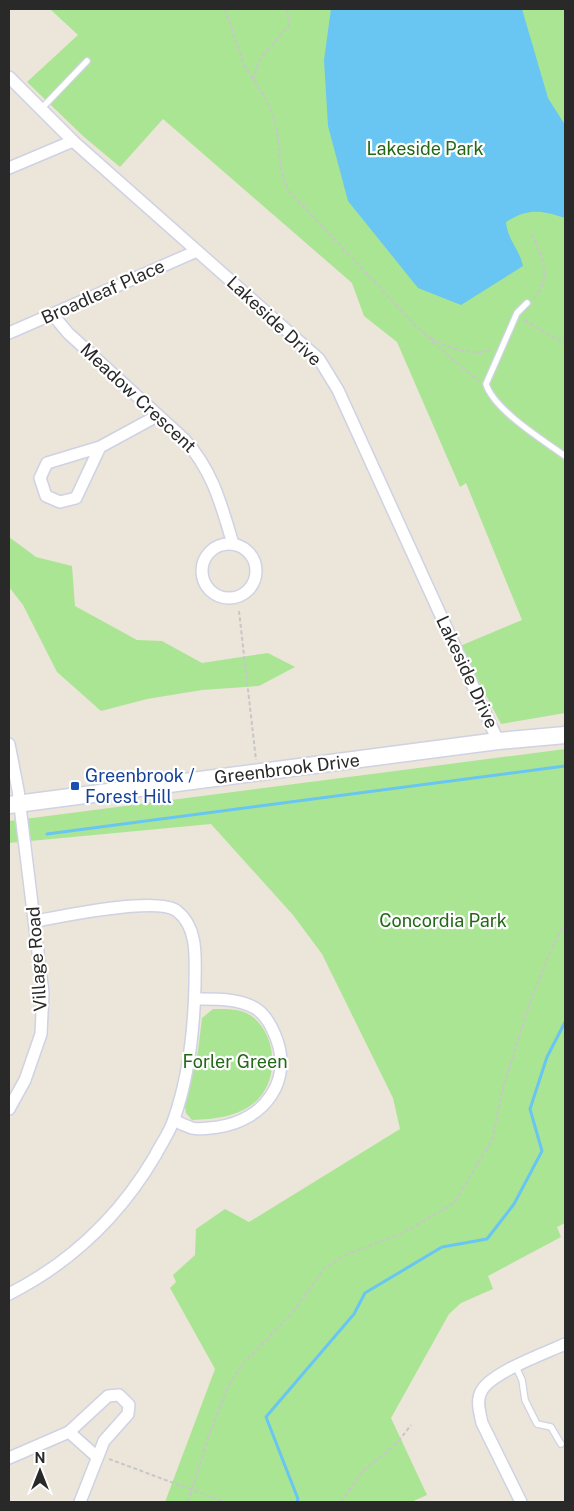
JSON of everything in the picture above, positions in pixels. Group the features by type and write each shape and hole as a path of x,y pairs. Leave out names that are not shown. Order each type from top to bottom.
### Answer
{"street":[{"name":"Lakeside Drive","path":"9,77 73,140 319,359 338,390 498,741"},
{"path":"9,168 73,140"},
{"name":"Broadleaf Place","path":"9,334 197,251"},
{"name":"Meadow Crescent","path":"53,315 68,333 157,416 184,438 200,456 213,480 233,544"},
{"path":"100,448 76,498 60,502 46,496 40,478 47,463 100,448 157,416"},
{"path":"224,544 233,544 247,550 253,557 256,576 253,585 246,592 235,597 226,598 210,590 205,582 203,566 211,551 224,544"},
{"name":"Greenbrook Drive","path":"14,805 498,741 565,735"},
{"name":"Village Road","path":"9,744 14,805 36,920 43,993 41,1034 25,1080 9,1109"},
{"path":"9,1294 42,1278 80,1248 112,1216 138,1184 174,1120 189,1065 194,999 194,940 186,920 176,910 164,905 146,904 36,920"},
{"path":"174,1120 192,1128 207,1128 225,1126 244,1119 271,1097 281,1068 280,1052 273,1030 266,1018 255,1008 224,1000 194,999"},
{"path":"521,1502 482,1423 478,1410 480,1392 490,1380 565,1344"},
{"path":"9,1458 69,1432 108,1396 119,1395 129,1405 128,1414 104,1441 80,1502"},
{"path":"69,1432 97,1457"}],"lane":[{"path":"41,109 87,60"},
{"path":"527,303 517,313 486,384 489,393 500,406 565,456"},
{"path":"516,1367 522,1380 525,1400 537,1424 551,1427 560,1444"}],"path":[{"path":"225,9 244,65 265,97 272,113 277,130 281,170 288,190 428,337 475,380 486,384"},
{"path":"253,80 260,59 289,25 287,9"},
{"path":"527,303 541,291 546,276 542,258 532,234"},
{"path":"513,321 528,322 565,344"},
{"path":"428,337 452,348 470,353 493,350 502,344"},
{"path":"239,611 256,760"},
{"path":"188,1502 207,1441 227,1388 241,1366 292,1313 324,1269 346,1256 405,1232 454,1203 492,1140 504,1084 529,1004 551,950 565,923"},
{"path":"341,1502 363,1471 397,1443 412,1425"},
{"path":"97,1457 111,1459 226,1502"}],"green space":[{"name":"Lakeside Park","path":"50,9 565,9 565,713 501,724 460,646 522,620 466,483 460,487 397,342 364,316 352,283 163,119 120,167 83,136 27,82 78,35"},
{"path":"9,537 36,557 72,566 75,606 137,640 162,641 202,663 268,653 295,667 259,686 202,690 147,699 101,711 57,672 23,605 9,587"},
{"name":"Concordia Park","path":"565,749 565,1223 557,1227 561,1237 488,1276 493,1289 461,1303 449,1314 391,1418 427,1495 411,1502 165,1502 215,1369 170,1288 176,1282 173,1275 195,1255 196,1229 225,1209 249,1222 400,1129 393,1098 322,954 293,915 211,824 9,843 9,821"},
{"name":"Forler Green","path":"213,1009 241,1011 250,1015 259,1023 266,1034 270,1046 272,1071 262,1094 247,1108 225,1116 192,1120 186,1113 185,1106 198,1051 202,1018"}],"water":[{"path":"331,9 522,9 548,98 565,125 565,218 549,213 528,212 506,222 507,229 523,266 461,305 418,288 348,201 328,126 324,60"}],"waterway":[{"path":"47,834 565,766"},
{"path":"297,1502 298,1499 266,1417 354,1314 365,1293 442,1247 487,1239 514,1204 542,1151 530,1109 547,1057 565,1022"}],"place":[{"name":"Greenbrook / Forest Hill","path":"75,786"}]}
